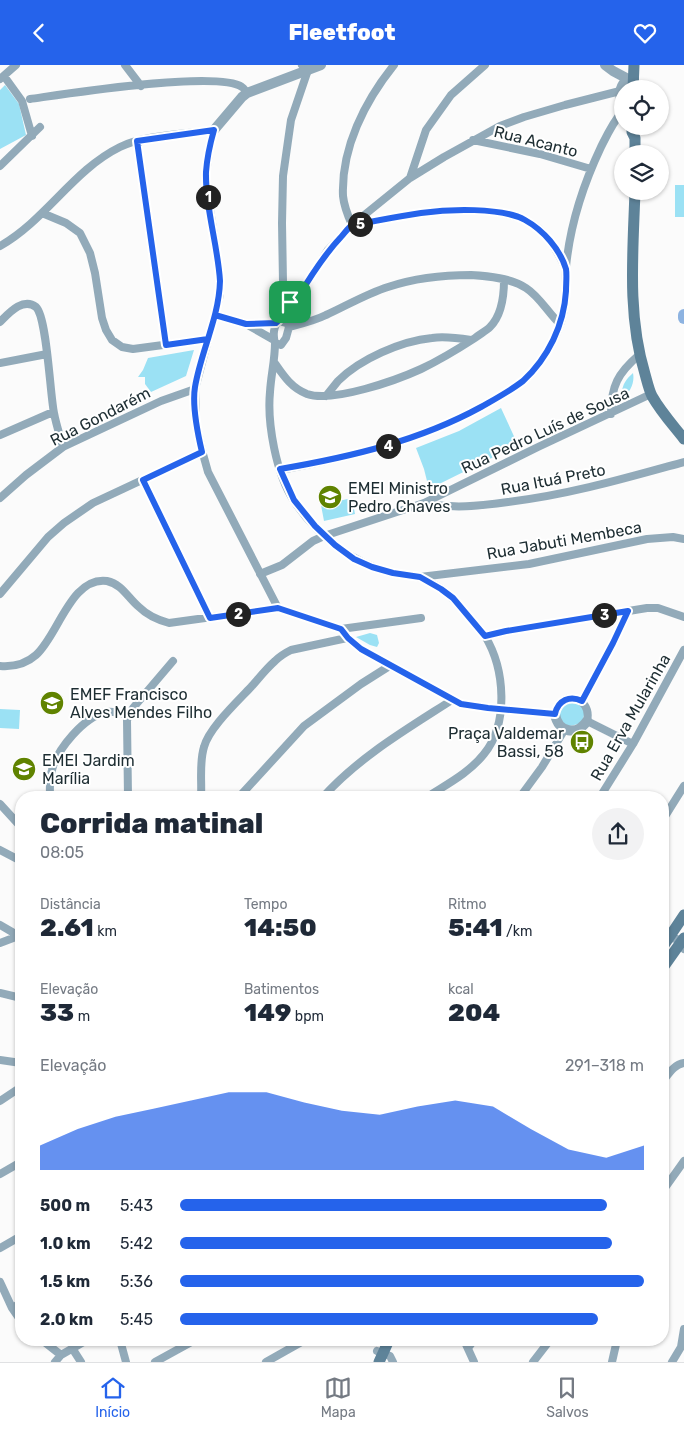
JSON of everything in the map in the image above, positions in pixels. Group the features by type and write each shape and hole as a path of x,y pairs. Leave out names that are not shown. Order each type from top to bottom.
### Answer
{"main road":[{"path":"631,80 634,65"},
{"path":"633,80 640,65"},
{"path":"634,135 635,145"},
{"path":"635,200 633,296 639,355 651,395 670,423 684,439"},
{"path":"669,932 684,915"},
{"path":"669,961 683,944"}],"street":[{"path":"16,65 2,77 22,101 32,136"},
{"path":"125,65 141,86"},
{"path":"278,608 213,484 202,452 196,422 195,389 220,295 220,281 206,174 214,130 242,97 305,67 321,65"},
{"path":"352,225 343,197 346,162 361,116 383,78 394,65"},
{"path":"410,178 426,130 451,95 485,65"},
{"path":"277,343 286,338 294,302 283,282 283,176 291,120 305,67"},
{"path":"609,68 622,80"},
{"path":"30,99 200,81 236,85 251,92"},
{"path":"436,791 471,769 492,741 498,725 501,708 501,689 496,664 485,636 453,598 420,577 393,573 354,559 324,536 294,500 280,469 271,434 269,415 270,391 277,343 274,332 285,309 294,302 328,250 352,225 410,178 473,140 500,127 524,117 614,92"},
{"path":"280,469 377,449 433,430 501,396 524,379 546,352 560,324 565,302 566,269 570,238 578,207 591,169 614,122"},
{"path":"0,167 40,127"},
{"path":"0,246 17,235 42,213 94,163 122,146 137,141 214,130"},
{"name":"Rua Acanto","path":"473,140 540,154 591,169"},
{"path":"137,141 166,345"},
{"path":"352,225 440,211 462,210 509,215 524,220 538,228 551,241 566,269"},
{"path":"42,213 66,223 80,233 90,253 102,319 112,340 122,347 134,349 208,339"},
{"path":"289,326 324,316 372,293 404,282 454,275 504,279 527,288 537,296 560,324"},
{"path":"274,361 290,383 308,394 326,396 377,385 421,369 490,327 495,321 501,303 504,292 504,279"},
{"path":"0,321 18,306 27,304 36,307 41,317 53,412 63,447"},
{"path":"215,315 246,324 277,343"},
{"path":"246,324 284,321 289,326"},
{"path":"326,396 338,381 366,361 408,343 432,337 452,337 471,340"},
{"path":"0,363 46,354"},
{"path":"611,414 611,400 617,379 623,370 639,355"},
{"name":"Rua Gondarém","path":"0,498 26,475 63,447 161,401 195,389"},
{"name":"Rua Pedro Luís de Sousa","path":"260,574 282,565 313,541 424,503 538,447 651,395"},
{"path":"0,435 53,412"},
{"path":"0,594 48,537 64,523 93,503 202,452"},
{"name":"Rua Ituá Preto","path":"424,503 458,507 538,499 583,490 684,462"},
{"path":"143,480 210,618"},
{"name":"Rua Jabuti Membeca","path":"420,577 529,564 647,539 673,537 684,539"},
{"path":"0,666 10,667 21,664 36,656 77,595 86,585 94,582 112,582 120,586 140,609 158,620 169,623 278,608 341,629 421,619"},
{"path":"485,636 647,608 658,608 684,617"},
{"path":"582,701 628,611"},
{"path":"341,629 361,649 461,704 555,714"},
{"path":"201,791 204,746 215,727 274,662 282,654 290,650 348,638"},
{"name":"Rua Erva Mularinha","path":"604,791 633,745 684,650"},
{"path":"128,791 127,730 129,715 173,661"},
{"path":"244,791 304,726 361,684 391,665"},
{"path":"330,791 371,753 452,699"},
{"path":"567,699 582,701 588,710 587,721 575,730 565,729 558,723 555,714 558,705 567,699"},
{"path":"50,791 52,769 62,748 70,737 89,720 98,715 107,712 118,712 129,715"},
{"path":"587,721 633,745"},
{"path":"524,791 542,767 565,729"},
{"path":"669,810 684,786"},
{"path":"0,804 15,820"},
{"path":"0,850 15,858"},
{"path":"0,925 15,932"},
{"path":"0,943 15,937"},
{"path":"669,940 676,947 683,944"},
{"path":"0,993 15,997"},
{"path":"0,1060 15,1062"},
{"path":"669,1072 676,1065 684,1063"},
{"path":"0,1101 15,1091"},
{"path":"669,1182 684,1161"},
{"path":"0,1174 15,1165"},
{"path":"0,1248 15,1239"},
{"path":"0,1282 15,1312"},
{"path":"672,1362 682,1351 684,1329"},
{"path":"50,1346 61,1355"},
{"path":"55,1362 61,1355 76,1346"},
{"path":"122,1346 126,1362"},
{"path":"155,1362 184,1346"},
{"path":"266,1362 294,1346"},
{"path":"533,1362 545,1346"},
{"path":"612,1362 616,1346"},
{"path":"72,1348 81,1362"},
{"path":"468,1348 474,1362"},
{"path":"379,1354 390,1356 393,1362"}],"shaded area":[{"path":"5,85 19,104 26,135 0,149 0,90"},
{"path":"675,185 684,185 684,217 675,217"},
{"path":"194,350 186,376 151,392 145,384 145,377 138,377 148,358"},
{"path":"633,373 631,387 623,398 624,384"},
{"path":"501,408 518,445 429,489 416,448 459,431"},
{"path":"352,498 355,514 324,521 321,505"},
{"path":"370,633 377,635 379,643 377,647 356,637"},
{"path":"568,701 577,701 585,711 582,723 566,727 558,714 561,707"},
{"path":"0,709 20,710 19,729 0,728"}],"place":[{"name":"EMEI Ministro Pedro Chaves","path":"330,497"},
{"name":"EMEF Francisco Alves Mendes Filho","path":"52,703"},
{"name":"Praça Valdemar Bassi, 58","path":"582,742"},
{"name":"EMEI Jardim Marília","path":"24,769"}],"route":[{"path":"290,302 276,323 246,324 215,315 208,339 166,345 137,141 214,130 206,174 219,268 220,295 215,315 195,389 196,422 202,452 143,480 210,618 278,608 341,629 361,649 461,704 555,714 558,705 562,701 572,698 582,701 628,611 485,636 453,598 441,589 420,577 393,573 372,567 354,559 335,545 324,536 301,510 289,491 280,469 377,449 433,430 501,396 524,379 553,341 563,314 566,269 551,241 538,228 524,220 509,215 482,211 440,211 352,225 328,250 297,299 295,306 290,302"}]}
